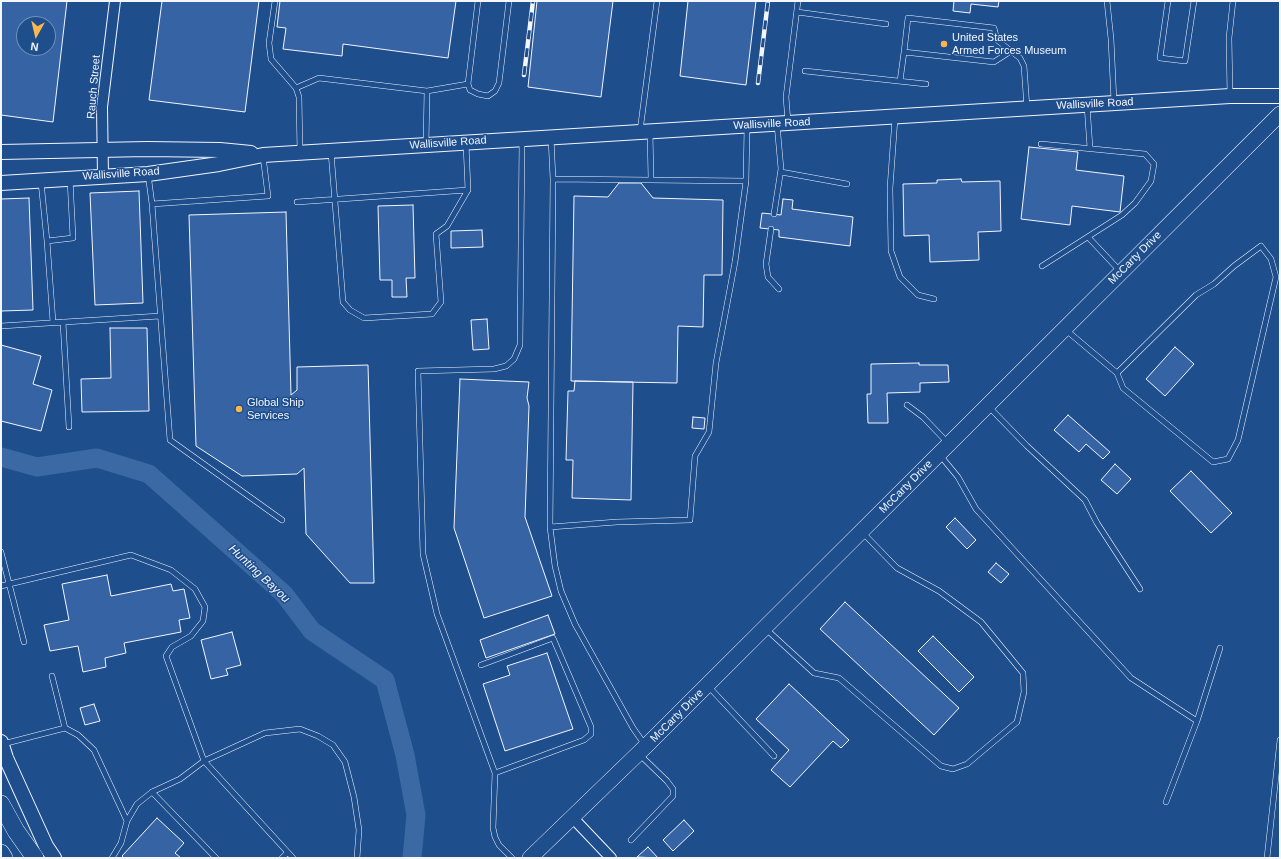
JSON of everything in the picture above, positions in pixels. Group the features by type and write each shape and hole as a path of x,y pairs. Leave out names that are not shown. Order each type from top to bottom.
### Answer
{"highway":[{"path":"1,804 16,831 35,858"},
{"path":"1,853 4,858"}],"main road":[{"name":"Wallisville Road","path":"1,183 41,179 148,174 219,164 263,155 331,150 1230,96 1280,96"},
{"name":"McCarty Drive","path":"530,858 642,750 1280,114"},
{"name":"Wallisville Road","path":"1,152 220,150 263,155"},
{"path":"1,743 27,805 46,846 54,858"}],"street":[{"name":"Rauch Street","path":"103,176 102,107 115,1"},
{"path":"572,817 611,858"}],"lane":[{"path":"275,1 269,42 271,59 296,88 299,97 300,153"},
{"path":"478,1 468,84 470,90 478,94 488,96 495,91 499,83 509,1"},
{"path":"652,179 645,132 657,1"},
{"path":"774,214 781,172 782,123 798,1"},
{"path":"1107,1 1111,40 1114,103"},
{"path":"1168,1 1160,58 1185,61 1194,1"},
{"path":"1230,96 1229,38 1233,1"},
{"path":"797,12 886,24"},
{"path":"900,81 908,18 994,28 997,40 1020,58 1024,66 1027,109"},
{"path":"904,52 994,62 1011,51"},
{"path":"805,71 926,84"},
{"path":"296,88 319,78 427,91 468,84"},
{"path":"426,145 427,91"},
{"path":"1087,105 1090,148"},
{"path":"895,116 890,188 891,251 900,277 918,295 934,299"},
{"path":"550,527 617,522 690,520 695,456 709,432 716,363 734,269 746,181 747,125"},
{"path":"551,137 554,179 550,527 561,591 575,624 633,728 642,750 668,781 672,789 673,796 631,840"},
{"path":"512,858 499,845 495,837 493,828 496,784 495,773 436,614 423,554 418,371 494,369 506,366 514,359 520,345 522,139"},
{"path":"331,150 343,302 350,310 364,318 372,318 432,314 441,302 436,234 447,226 468,190 466,142"},
{"path":"1041,144 1145,154 1154,164 1151,181 1135,203 1122,215 1042,266"},
{"path":"152,204 268,196 263,155"},
{"path":"781,172 848,184"},
{"path":"148,174 152,204 170,440 282,520"},
{"path":"47,241 72,238 70,178"},
{"path":"41,179 53,322"},
{"path":"554,179 746,181"},
{"path":"297,202 468,190"},
{"path":"771,229 766,264 768,277 779,289"},
{"path":"1088,237 1120,272"},
{"path":"1064,329 1117,373 1122,388 1213,462 1228,459 1238,440 1276,277 1271,259 1261,246 1234,266 1214,284 1196,295 1117,373"},
{"path":"1,326 160,316"},
{"path":"63,322 69,427"},
{"path":"907,405 923,418 944,449 976,509 1131,678 1197,722"},
{"path":"988,405 1027,446 1085,500 1097,523 1140,589"},
{"path":"764,628 814,673 839,678 941,766 953,770 967,764 1017,722 1024,692 1023,673 981,622 939,591 897,568 861,531"},
{"path":"1,552 24,642"},
{"path":"1,586 132,555 171,570 195,589 205,607 203,621 191,636 172,646 166,656 204,761 293,858"},
{"path":"481,665 554,638 591,727 591,734 584,740 495,773"},
{"path":"1166,802 1197,722 1220,648"},
{"path":"52,676 65,728"},
{"path":"707,685 774,756"},
{"path":"1,743 65,728 78,735 94,750 127,821"},
{"path":"112,858 120,843 127,821 137,804 152,792 180,779 204,761 265,733 300,729 318,736 333,745 345,762 354,797 359,830 357,858"},
{"path":"1267,858 1280,740"},
{"path":"152,792 216,858"},
{"path":"282,858 287,853"}],"building":[{"path":"1,1 67,1 53,122 1,115"},
{"path":"162,1 259,1 245,112 149,100"},
{"path":"280,1 456,1 448,58 343,44 342,56 283,49 286,28 277,27"},
{"path":"537,1 613,1 601,97 528,87"},
{"path":"688,1 756,1 746,85 680,76"},
{"path":"954,1 999,1 998,7 971,4 970,13 953,11"},
{"path":"1029,147 1078,152 1076,170 1124,176 1120,212 1072,206 1070,225 1021,219"},
{"path":"961,179 962,182 1000,181 1001,231 978,232 979,260 930,262 929,235 904,236 903,184 937,183 937,180"},
{"path":"619,183 641,183 653,198 723,200 722,275 704,275 703,327 678,326 677,383 571,381 574,196 608,197"},
{"path":"139,191 143,303 95,305 90,193"},
{"path":"29,198 33,310 1,311 1,199"},
{"path":"783,199 793,200 792,209 853,217 850,246 779,237 779,230 760,228 762,213 781,215"},
{"path":"413,205 415,278 406,278 407,297 392,297 392,280 380,280 378,206"},
{"path":"286,212 291,395 297,390 297,367 368,365 374,583 350,583 306,534 304,468 297,474 242,476 196,446 189,215"},
{"path":"482,230 483,247 451,248 451,231"},
{"path":"487,319 489,349 473,350 471,320"},
{"path":"110,328 147,328 149,411 82,412 81,379 111,378"},
{"path":"1,345 41,356 33,384 52,390 41,431 1,421"},
{"path":"1175,347 1194,364 1165,396 1146,379"},
{"path":"919,363 919,365 948,365 949,382 920,383 920,392 887,393 888,423 868,423 867,394 871,394 871,364"},
{"path":"460,379 529,382 527,398 529,406 525,517 552,596 484,618 454,528"},
{"path":"575,381 633,382 631,500 572,498 573,460 566,460 568,391 574,391"},
{"path":"1068,415 1110,452 1103,459 1086,444 1079,452 1054,430"},
{"path":"693,417 705,418 704,429 692,428"},
{"path":"1115,464 1131,479 1117,494 1101,480"},
{"path":"1191,471 1232,513 1211,533 1170,491"},
{"path":"955,518 976,540 967,549 946,527"},
{"path":"996,563 1009,574 1001,583 988,572"},
{"path":"107,575 111,596 171,584 173,591 184,589 190,618 179,620 181,632 124,643 126,653 105,658 106,667 83,672 78,646 50,651 44,625 69,620 62,584"},
{"path":"845,602 959,708 934,735 820,629"},
{"path":"548,615 555,634 486,658 480,640"},
{"path":"232,632 241,665 226,669 228,675 211,679 201,640"},
{"path":"933,636 974,677 959,692 918,651"},
{"path":"547,653 573,729 505,751 483,684 510,675 507,666"},
{"path":"789,684 849,740 841,748 833,741 790,787 771,770 789,750 756,719"},
{"path":"94,704 100,721 85,725 80,708"},
{"path":"157,818 184,843 175,853 181,858 124,858 122,856"},
{"path":"684,820 694,831 673,851 663,840"},
{"path":"648,847 658,858 637,857"}],"waterway":[{"name":"Hunting Bayou","path":"1,457 37,467 97,458 149,474 284,594 312,631 385,680 405,755 416,815 412,858"}],"railway":[{"path":"524,75 533,1"},
{"path":"758,83 768,1"}],"place":[{"name":"United States Armed Forces Museum","path":"944,44"},
{"name":"Global Ship Services","path":"239,409"}]}
